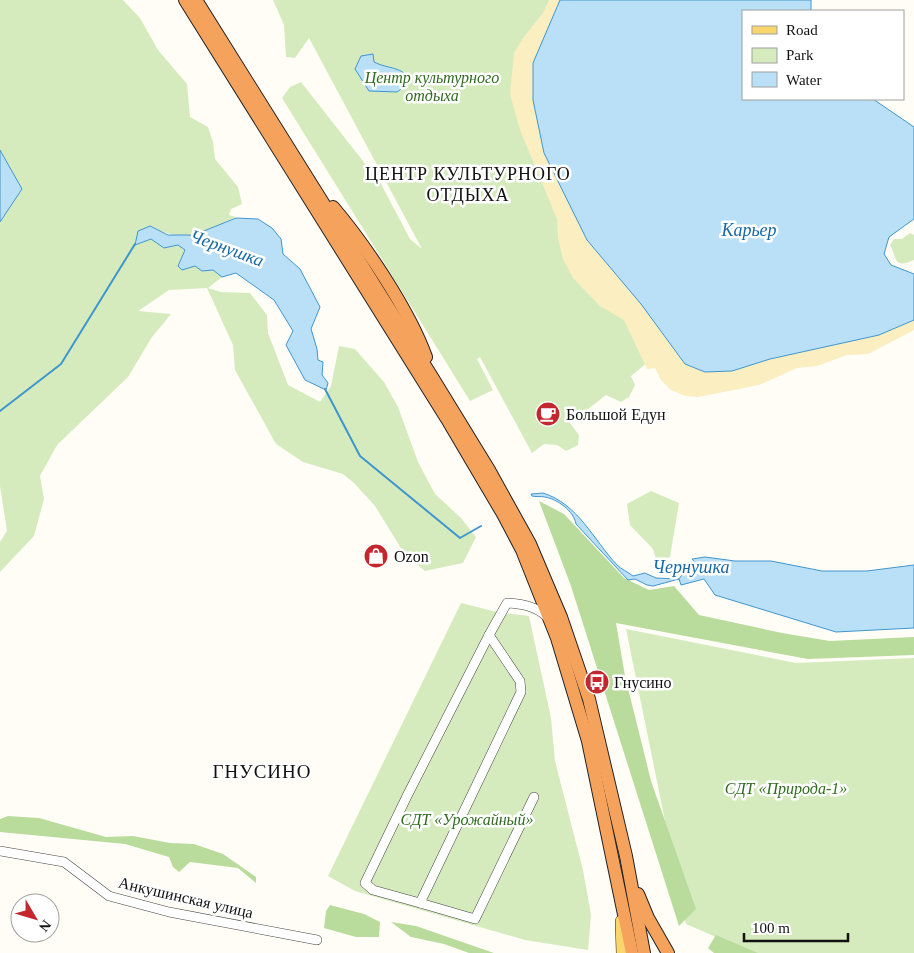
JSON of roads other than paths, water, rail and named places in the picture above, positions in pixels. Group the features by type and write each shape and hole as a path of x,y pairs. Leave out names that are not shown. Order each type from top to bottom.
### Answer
{"highway":[{"path":"185,0 481,475 522,550 551,620 588,741 632,953"},
{"path":"196,0 440,390 512,509 551,591 589,699 626,856 644,953"},
{"path":"626,856 641,902 668,953"}],"main road":[{"path":"613,860 621,924 622,953"}],"street":[{"path":"534,797 475,919 373,890 365,883 407,796 507,603 525,605 537,609 551,620"},
{"path":"420,903 521,692 520,681 489,635"},
{"name":"Анкушинская улица","path":"0,851 64,862 109,896 169,912 317,940"}],"water":[{"name":"Карьер","path":"560,0 811,0 811,10 742,10 742,100 874,100 914,127 914,219 889,237 884,254 891,265 914,274 914,320 879,335 770,359 732,371 705,372 685,364 641,304 587,240 544,153 533,100 533,63"},
{"path":"373,54 374,62 400,70 411,82 397,92 369,91 355,69 361,56"},
{"path":"0,150 22,189 0,222"},
{"path":"236,218 258,219 272,228 281,239 283,254 300,269 320,307 311,329 318,360 323,362 322,375 328,383 326,390 305,380 286,345 293,331 274,300 236,273 222,277 213,270 202,271 195,266 182,270 178,266 185,250 178,245 164,248 151,239 135,245 138,231 150,226 168,235 194,235"},
{"path":"543,493 566,505 584,523 617,565 633,576 645,573 656,578 679,579 653,586 635,579 628,580 576,524 575,519 564,506 550,498 532,496 531,494"},
{"path":"705,557 735,561 771,561 822,571 867,571 914,565 914,628 836,632 715,595 704,579 681,585 679,579 684,572 694,573 698,566 692,559"}],"waterway":[{"name":"Чернушка","path":"0,411 61,364 135,244"},
{"name":"Чернушка","path":"325,389 360,456 460,538 481,526"}],"place":[{"name":"Большой Едун","path":"548,414"},
{"name":"Ozon","path":"376,556"},
{"name":"Гнусино","path":"597,682"}],"district":[{"name":"ЦЕНТР КУЛЬТУРНОГО ОТДЫХА","path":"468,184"},
{"name":"ГНУСИНО","path":"262,771"}],"park label":[{"name":"Центр культурного отдыха","path":"432,86"},
{"name":"СДТ «Природа-1»","path":"786,788"},
{"name":"СДТ «Урожайный»","path":"467,819"}]}
